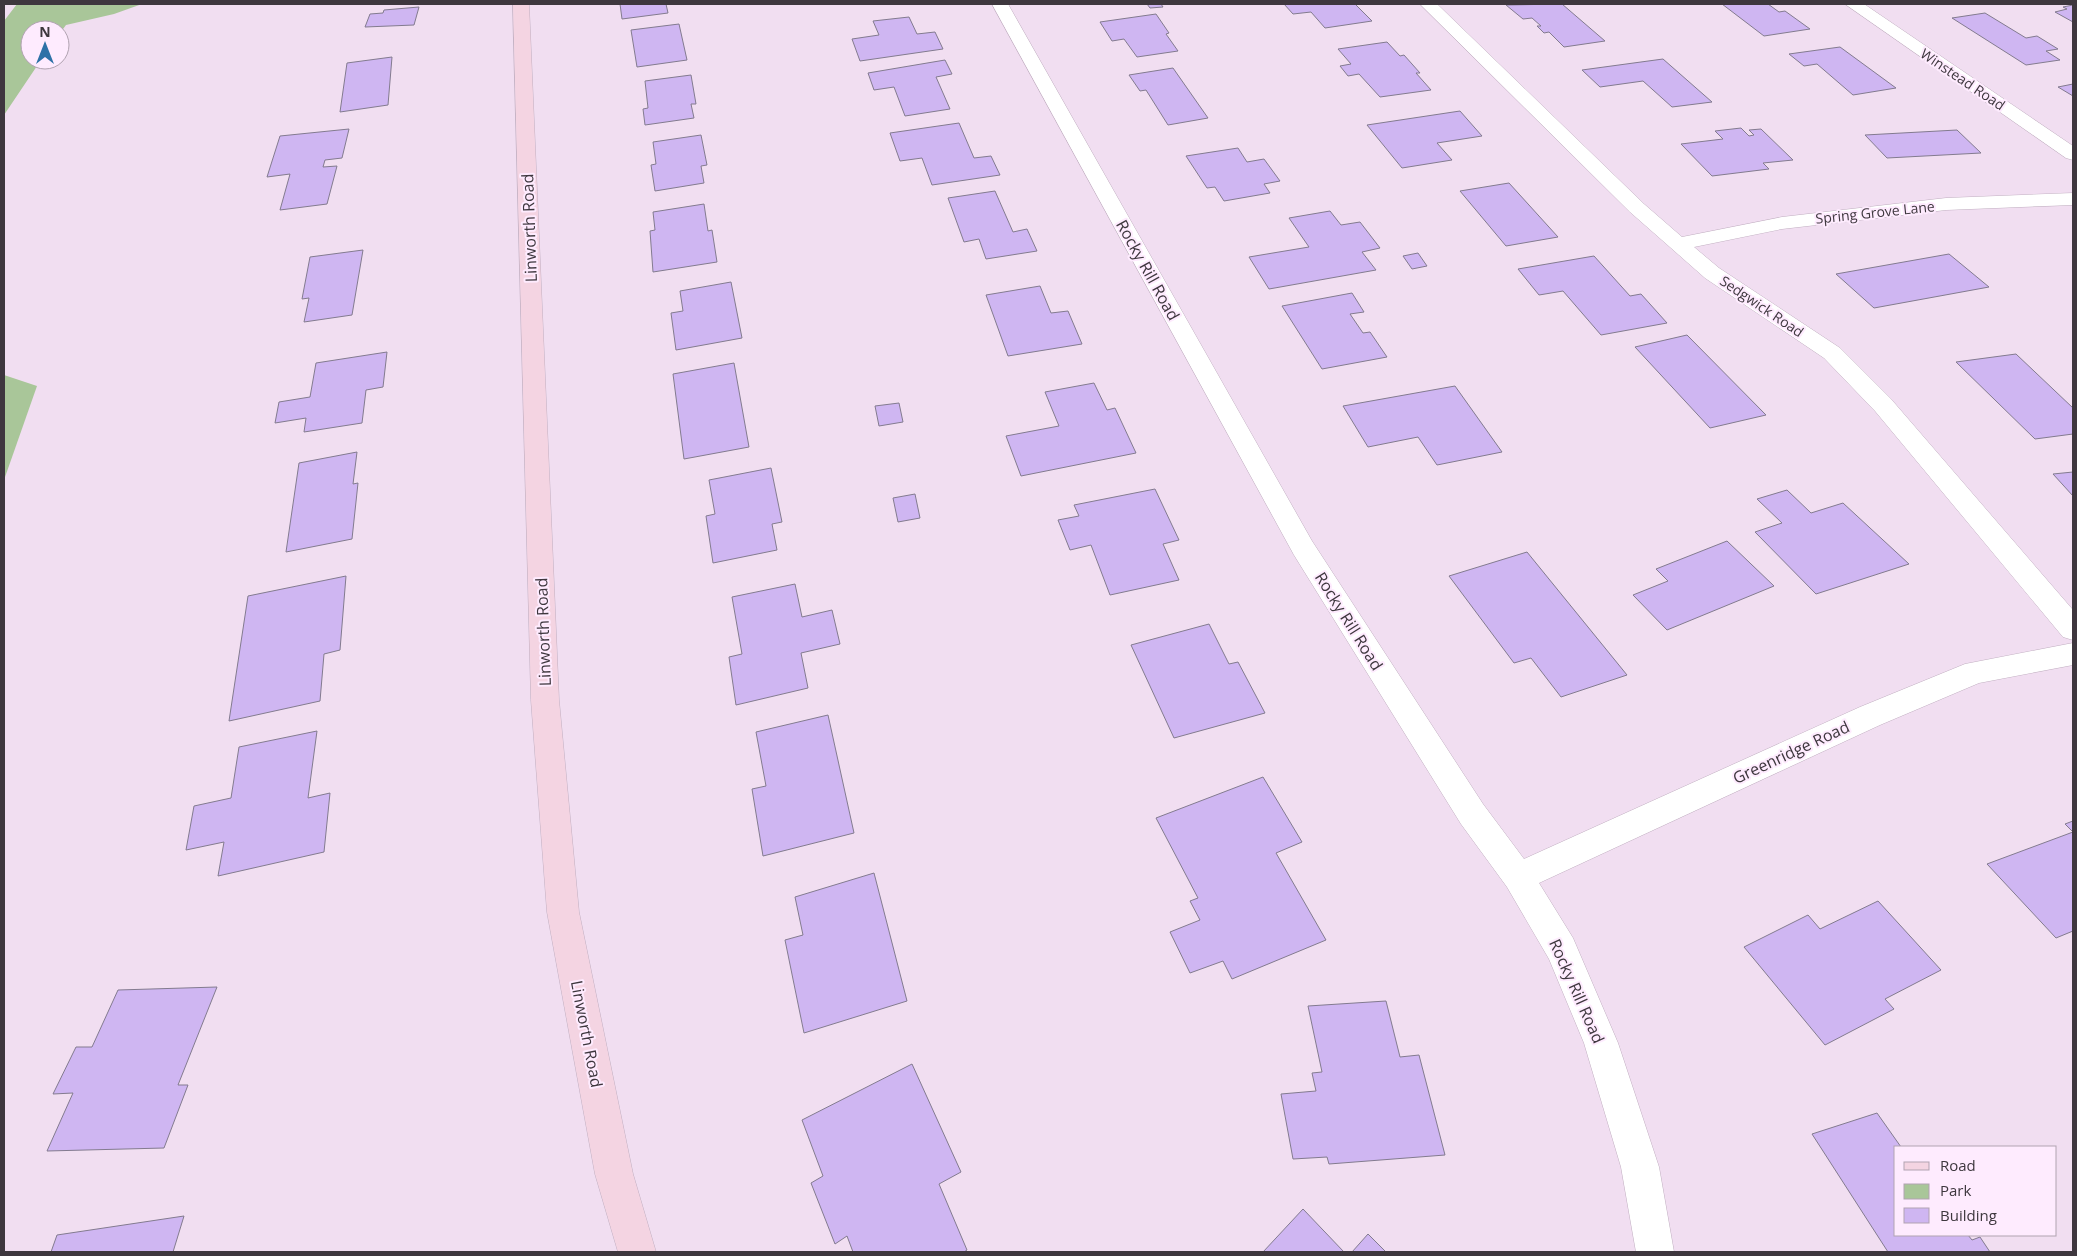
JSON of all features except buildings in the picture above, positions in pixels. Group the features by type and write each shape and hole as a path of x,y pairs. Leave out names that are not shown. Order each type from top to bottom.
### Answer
{"main road":[{"name":"Linworth Road","path":"521,4 545,700 563,912 614,1174 637,1252"}],"street":[{"name":"Rocky Rill Road","path":"1000,4 1302,548 1472,814 1518,877 1562,948 1600,1043 1640,1167 1655,1252"},
{"name":"Sedgwick Road","path":"1428,4 1638,208 1678,244 1712,273 1832,353 1883,405 2073,629"},
{"name":"Winstead Road","path":"1852,4 2073,154"},
{"name":"Spring Grove Lane","path":"1678,244 1791,222 1946,204 2073,199"},
{"name":"Greenridge Road","path":"1518,877 1870,716 1975,672 2073,654"}],"green space":[{"path":"17,4 142,4 114,14 70,24 70,20 20,20 20,70 34,70 4,115 4,21"},
{"path":"4,375 37,386 4,480"}]}
